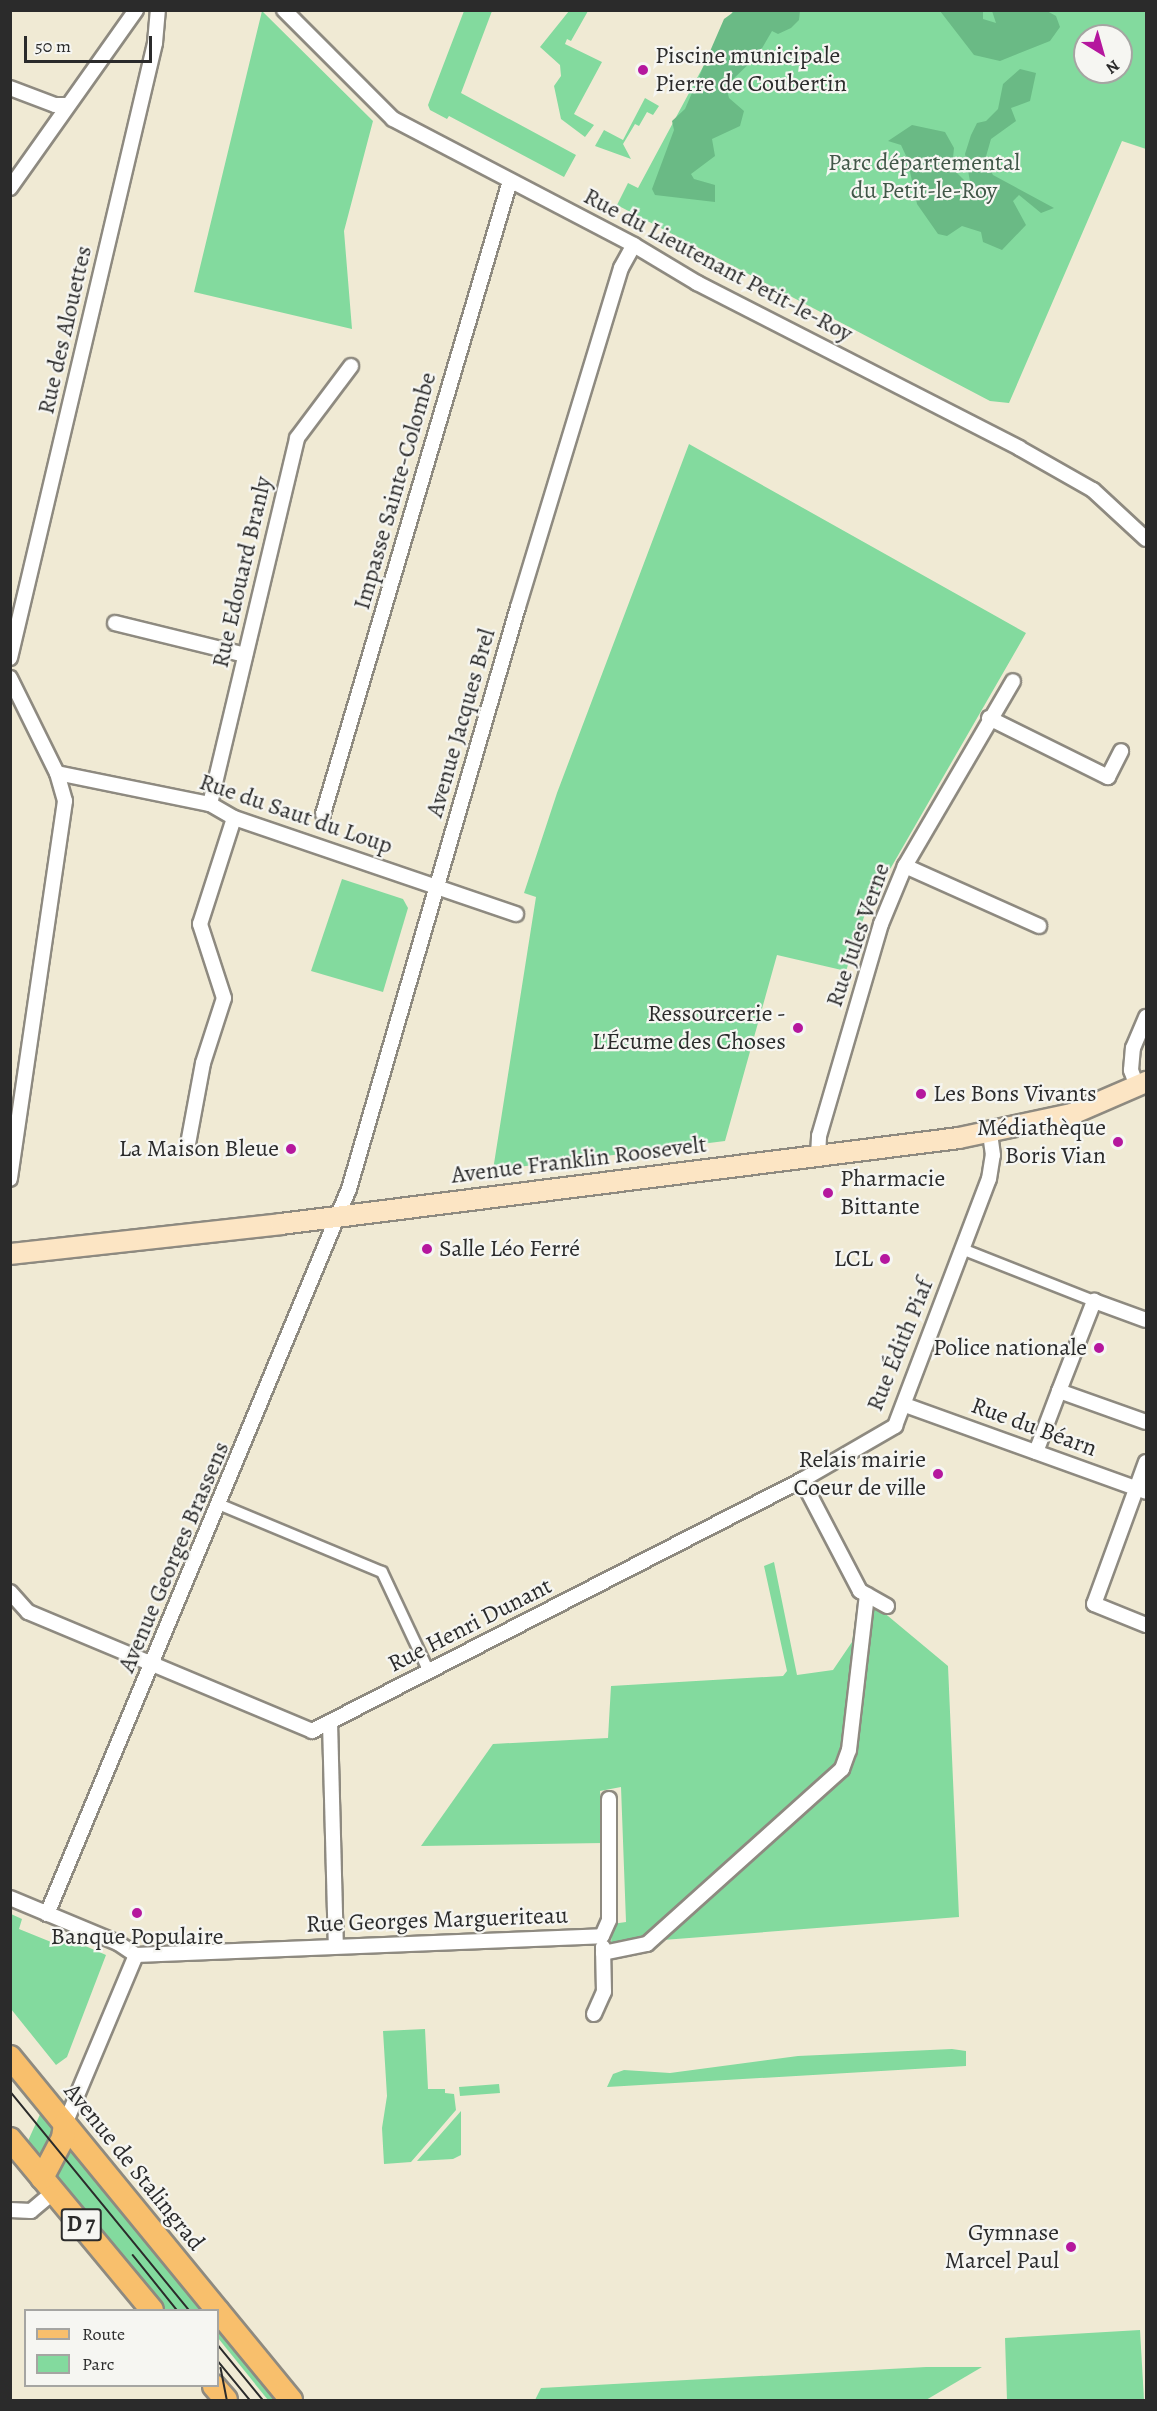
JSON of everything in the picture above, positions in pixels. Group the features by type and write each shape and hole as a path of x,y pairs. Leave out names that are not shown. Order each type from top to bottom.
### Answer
{"main road":[{"name":"Avenue Franklin Roosevelt","path":"10,1254 339,1216 990,1133 1072,1114 1142,1084"},
{"name":"Avenue de Stalingrad","path":"10,2057 215,2309"},
{"path":"48,2185 63,2138 65,2124"},
{"name":"D 7","path":"10,2139 151,2309"},
{"name":"Avenue de Stalingrad","path":"219,2313 291,2400"},
{"path":"216,2387 226,2400"}],"street":[{"path":"10,188 66,105 136,10"},
{"name":"Rue des Alouettes","path":"10,658 155,43 158,10"},
{"name":"Rue du Lieutenant Petit-le-Roy","path":"284,10 393,119 634,245 697,283 965,419 1093,490 1146,539"},
{"path":"10,88 55,105 66,105"},
{"name":"Impasse Sainte-Colombe","path":"323,814 510,181"},
{"name":"Avenue Jacques Brel","path":"339,1216 621,268 634,245"},
{"name":"Rue Edouard Branly","path":"210,804 297,438 351,366"},
{"path":"115,623 245,655"},
{"path":"10,678 57,773 65,801 10,1179"},
{"name":"Rue Jules Verne","path":"818,1156 819,1136 881,924 904,866 989,717 1013,681"},
{"path":"989,717 1108,777 1121,751"},
{"name":"Rue du Saut du Loup","path":"57,773 210,804 234,818 516,914"},
{"path":"188,1143 203,1063 225,998 200,924 234,818"},
{"path":"904,866 1039,926"},
{"path":"1142,1084 1131,1070 1133,1047 1146,1017"},
{"name":"Rue Édith Piaf","path":"802,1480 884,1436 895,1426 906,1405 989,1179 993,1155 990,1133"},
{"name":"Avenue Georges Brassens","path":"47,1914 339,1216"},
{"path":"962,1249 1146,1320"},
{"path":"1036,1452 1094,1301"},
{"path":"1059,1391 1146,1422"},
{"name":"Rue du Béarn","path":"906,1405 1142,1490"},
{"path":"1146,1462 1142,1490 1094,1604 1146,1625"},
{"path":"802,1480 860,1591 887,1606"},
{"name":"Rue Henri Dunant","path":"10,1592 28,1612 312,1731 802,1480"},
{"path":"220,1505 382,1572 429,1672"},
{"path":"603,1953 647,1944 842,1769 849,1750 867,1595"},
{"path":"330,1722 336,1946"},
{"name":"Rue Georges Margueriteau","path":"136,1955 602,1936 609,1920 609,1800"},
{"path":"10,1898 118,1943 136,1955 65,2124"},
{"path":"594,2014 604,1992 602,1936"},
{"path":"10,2210 31,2211 48,2185"}],"green space":[{"path":"262,11 373,121 344,231 352,329 194,292"},
{"path":"464,11 492,11 461,93 576,155 564,177 449,116 447,119 430,110 428,105"},
{"path":"569,11 588,11 571,41 567,39 565,44 602,62 574,114 594,125 585,137 561,119 554,86 561,76 560,65 540,47"},
{"name":"Parc départemental du Petit-le-Roy","path":"733,11 1146,11 1146,149 1122,141 1009,403 990,401 617,205 628,183 638,188"},
{"path":"735,11 800,11 799,20 791,28 778,34 772,31 758,55 726,86 729,98 744,111 740,126 712,139 715,156 691,174 694,179 715,185 715,202 655,195 652,189 674,130 672,121 685,109 724,19"},
{"path":"940,11 983,11 983,19 996,23 992,11 1047,11 1056,16 1060,27 1050,41 1000,61 974,55"},
{"path":"1020,69 1036,73 1030,101 1011,108 1016,121 991,139 985,160 993,175 1054,208 1041,213 1019,195 1013,201 1026,225 1002,250 983,242 981,232 962,226 947,236 938,234 917,204 907,158 901,145 888,141 912,125 945,132 954,148 952,168 971,187 965,154 971,135 977,123 986,121 998,109 1003,84"},
{"path":"645,98 659,106 653,115 647,112 639,126 635,124 623,144 631,159 595,146 604,130 623,140"},
{"path":"689,444 1026,633 866,911 846,971 777,955 725,1141 493,1170 536,897 524,893 557,793"},
{"path":"342,879 403,899 408,908 383,992 311,971"},
{"path":"774,1562 797,1675 833,1670 852,1642 857,1607 871,1610 876,1606 948,1666 959,1917 611,1944 612,1924 626,1922 621,1787 600,1791 603,1843 421,1846 493,1744 608,1738 611,1686 783,1676 787,1671 764,1566"},
{"path":"11,1914 22,1919 19,1929 56,1944 60,1935 106,1955 67,2057 56,2065 11,2009"},
{"path":"425,2029 428,2089 445,2089 445,2093 454,2094 456,2110 411,2162 384,2164 382,2128 387,2096 383,2031"},
{"path":"952,2049 966,2051 966,2066 607,2087 613,2074 624,2070 670,2073 798,2056"},
{"path":"499,2084 500,2093 460,2096 459,2087"},
{"path":"42,2110 55,2125 41,2159 27,2143"},
{"path":"461,2111 461,2155 453,2159 417,2161"},
{"path":"71,2145 206,2309 161,2309 56,2180"},
{"path":"219,2324 281,2400 268,2400 219,2339"},
{"path":"1140,2330 1144,2400 1007,2400 1005,2338"},
{"path":"926,2367 982,2367 926,2400 535,2400 541,2388"}],"tram line":[{"path":"10,2091 188,2309"},
{"path":"133,2255 176,2309"},
{"path":"219,2346 263,2400"},
{"path":"219,2362 250,2400"},
{"path":"221,2368 227,2400"}],"place":[{"name":"Piscine municipale Pierre de Coubertin","path":"643,70"},
{"name":"Ressourcerie - L'Écume des Choses","path":"798,1028"},
{"name":"Les Bons Vivants","path":"921,1094"},
{"name":"Médiathèque Boris Vian","path":"1118,1142"},
{"name":"La Maison Bleue","path":"291,1149"},
{"name":"Pharmacie Bittante","path":"828,1193"},
{"name":"Salle Léo Ferré","path":"427,1249"},
{"name":"LCL","path":"885,1259"},
{"name":"Police nationale","path":"1099,1348"},
{"name":"Relais mairie Coeur de ville","path":"938,1474"},
{"name":"Banque Populaire","path":"137,1913"},
{"name":"Gymnase Marcel Paul","path":"1071,2247"}]}
